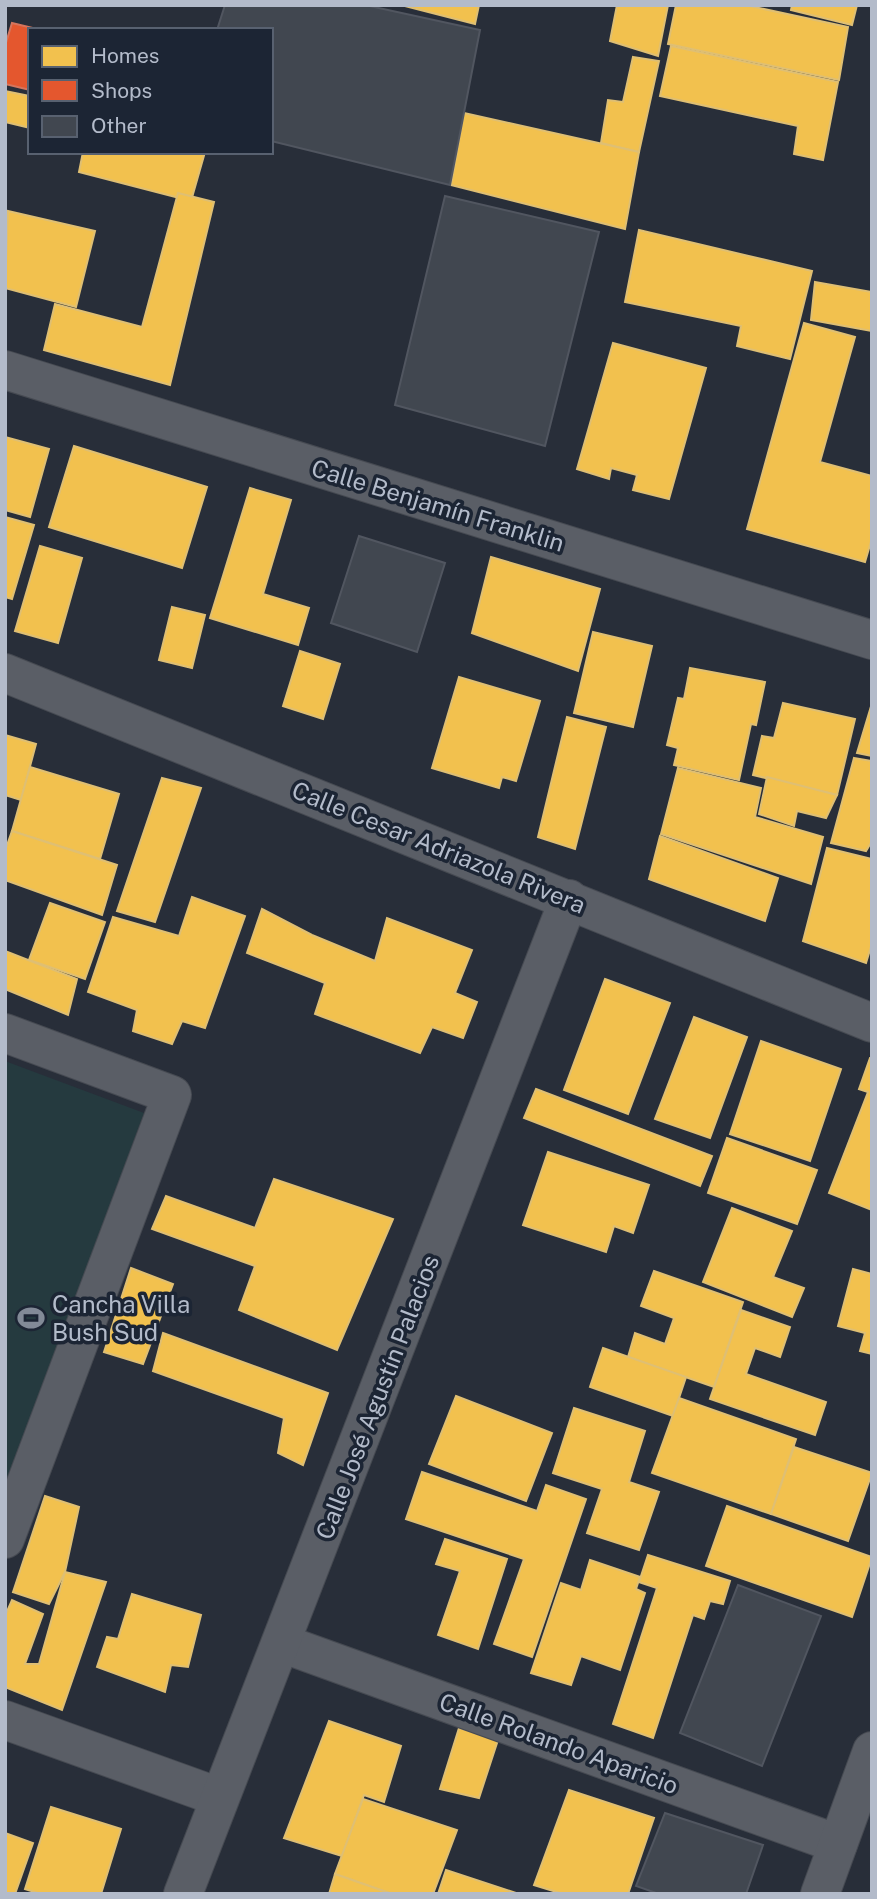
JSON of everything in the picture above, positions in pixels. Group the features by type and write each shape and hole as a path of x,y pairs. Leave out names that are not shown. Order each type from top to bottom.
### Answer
{"street":[{"name":"Calle Benjamín Franklin","path":"5,370 872,640"},
{"name":"Calle Cesar Adriazola Rivera","path":"5,673 872,1023"},
{"name":"Calle José Agustín Palacios","path":"183,1894 569,899"},
{"path":"5,1033 172,1095 5,1539"},
{"name":"Calle Rolando Aparicio","path":"281,1643 838,1844"},
{"path":"5,1720 219,1797"},
{"path":"820,1894 872,1751"}],"green space":[{"path":"5,1061 144,1113 5,1491"}],"building: Homes":[{"path":"401,5 479,5 475,24"},
{"path":"617,5 668,5 658,56 610,41"},
{"path":"676,5 745,5 848,27 839,80 668,44"},
{"path":"792,5 857,5 852,25 791,10"},
{"path":"671,46 838,82 823,160 794,154 798,126 660,96"},
{"path":"633,57 659,61 639,152 601,143 608,100 623,102"},
{"path":"5,91 28,96 28,128 5,122"},
{"path":"464,113 639,152 625,229 451,185"},
{"path":"83,154 204,154 191,201 79,172"},
{"path":"178,193 214,202 170,385 44,350 55,304 142,327"},
{"path":"8,211 95,231 76,307 5,288"},
{"path":"639,230 812,271 790,359 737,346 741,326 625,302"},
{"path":"815,282 872,292 872,331 811,320"},
{"path":"804,323 855,337 820,462 872,476 872,538 865,562 747,529"},
{"path":"613,343 706,368 669,499 633,490 637,475 611,468 609,479 577,469"},
{"path":"5,437 49,449 30,517 5,510"},
{"path":"74,446 207,487 182,568 49,527"},
{"path":"250,488 291,500 263,594 309,608 298,645 210,618"},
{"path":"5,517 34,525 12,599 5,597"},
{"path":"40,546 82,558 58,643 15,631"},
{"path":"491,557 600,589 578,671 472,633"},
{"path":"172,607 205,615 192,668 159,660"},
{"path":"593,632 652,646 633,727 574,713"},
{"path":"300,651 340,664 323,719 283,706"},
{"path":"690,668 765,682 756,725 751,724 739,780 674,765 678,748 667,745 678,698 684,699"},
{"path":"459,677 540,701 516,781 502,777 499,788 432,768"},
{"path":"783,703 855,719 837,795 753,775 762,736 774,738"},
{"path":"872,703 872,756 857,753"},
{"path":"567,717 606,727 575,849 538,837"},
{"path":"5,735 36,744 21,800 5,795"},
{"path":"854,758 872,761 872,841 866,851 831,843"},
{"path":"30,767 119,794 100,859 12,831"},
{"path":"678,768 761,788 755,817 823,837 811,884 661,834"},
{"path":"767,777 837,795 826,818 797,811 794,826 759,814"},
{"path":"162,778 201,788 155,922 117,911"},
{"path":"12,831 117,865 102,915 5,880 5,851"},
{"path":"660,836 778,878 765,921 649,879"},
{"path":"827,848 872,859 872,943 866,963 803,941"},
{"path":"192,897 245,916 205,1028 182,1021 172,1044 133,1031 137,1010 88,992 113,917 179,936"},
{"path":"50,903 105,922 85,979 29,960"},
{"path":"262,909 312,935 375,961 387,918 472,950 455,993 477,1002 463,1038 432,1027 420,1053 315,1014 325,983 247,953"},
{"path":"5,951 77,979 68,1015 5,989"},
{"path":"605,979 670,1003 628,1114 564,1090"},
{"path":"694,1017 747,1037 710,1138 655,1119"},
{"path":"761,1041 841,1069 810,1161 730,1134"},
{"path":"870,1058 872,1210 829,1193 868,1092 859,1089"},
{"path":"536,1089 712,1156 700,1186 524,1118"},
{"path":"727,1138 817,1170 797,1224 708,1193"},
{"path":"548,1152 649,1185 633,1233 614,1226 606,1252 523,1225"},
{"path":"274,1179 393,1219 337,1350 239,1310 255,1266 152,1229 166,1196 255,1228"},
{"path":"732,1208 792,1231 773,1277 804,1288 792,1317 703,1282"},
{"path":"131,1268 173,1284 143,1364 104,1352"},
{"path":"853,1269 872,1274 872,1354 860,1351 865,1333 838,1326"},
{"path":"654,1271 743,1302 714,1387 628,1357 635,1333 665,1344 674,1318 641,1306"},
{"path":"741,1310 790,1327 780,1357 755,1348 746,1374 826,1402 815,1435 710,1399"},
{"path":"163,1333 328,1393 303,1465 278,1453 284,1418 153,1371"},
{"path":"603,1348 686,1377 673,1416 590,1387"},
{"path":"456,1396 552,1433 526,1501 429,1464"},
{"path":"679,1398 796,1439 771,1514 652,1473"},
{"path":"574,1408 645,1431 629,1482 659,1492 639,1550 587,1533 602,1489 553,1473"},
{"path":"794,1447 872,1473 848,1541 771,1514"},
{"path":"422,1472 537,1511 546,1485 586,1499 532,1657 494,1644 524,1559 406,1519"},
{"path":"45,1496 79,1507 65,1572 49,1604 13,1592"},
{"path":"727,1506 872,1557 852,1617 706,1566"},
{"path":"445,1539 507,1559 478,1649 438,1635 460,1571 436,1564"},
{"path":"648,1555 730,1581 723,1604 710,1601 704,1619 693,1615 653,1738 613,1724 657,1588 639,1582"},
{"path":"590,1560 640,1577 636,1589 645,1593 620,1670 581,1656 571,1685 531,1673 561,1583 581,1590"},
{"path":"65,1572 106,1582 62,1710 5,1687 5,1616 12,1600 43,1614 25,1664 39,1664"},
{"path":"132,1594 201,1615 188,1667 171,1665 165,1692 97,1667 107,1637 118,1639"},
{"path":"329,1721 401,1746 384,1802 364,1795 342,1856 284,1838"},
{"path":"459,1728 498,1740 479,1798 440,1789"},
{"path":"569,1790 654,1818 628,1894 563,1894 534,1885"},
{"path":"363,1799 457,1830 433,1894 392,1894 335,1874"},
{"path":"51,1807 121,1829 101,1894 41,1894 25,1889"},
{"path":"5,1833 33,1843 15,1894 5,1894"},
{"path":"446,1870 519,1894 438,1894"},
{"path":"335,1874 392,1894 329,1894"}],"building: Shops":[{"path":"12,23 33,28 28,28 28,90 5,84 5,46"}],"building: Other":[{"path":"225,5 365,5 480,30 450,185 273,141 273,28 218,28"},
{"path":"445,196 599,232 545,446 395,405"},
{"path":"359,536 445,563 417,652 331,623"},
{"path":"738,1585 821,1616 762,1766 680,1733"},
{"path":"665,1813 763,1845 746,1894 659,1894 636,1886"}],"place":[{"name":"Cancha Villa Bush Sud","path":"31,1318"}]}
